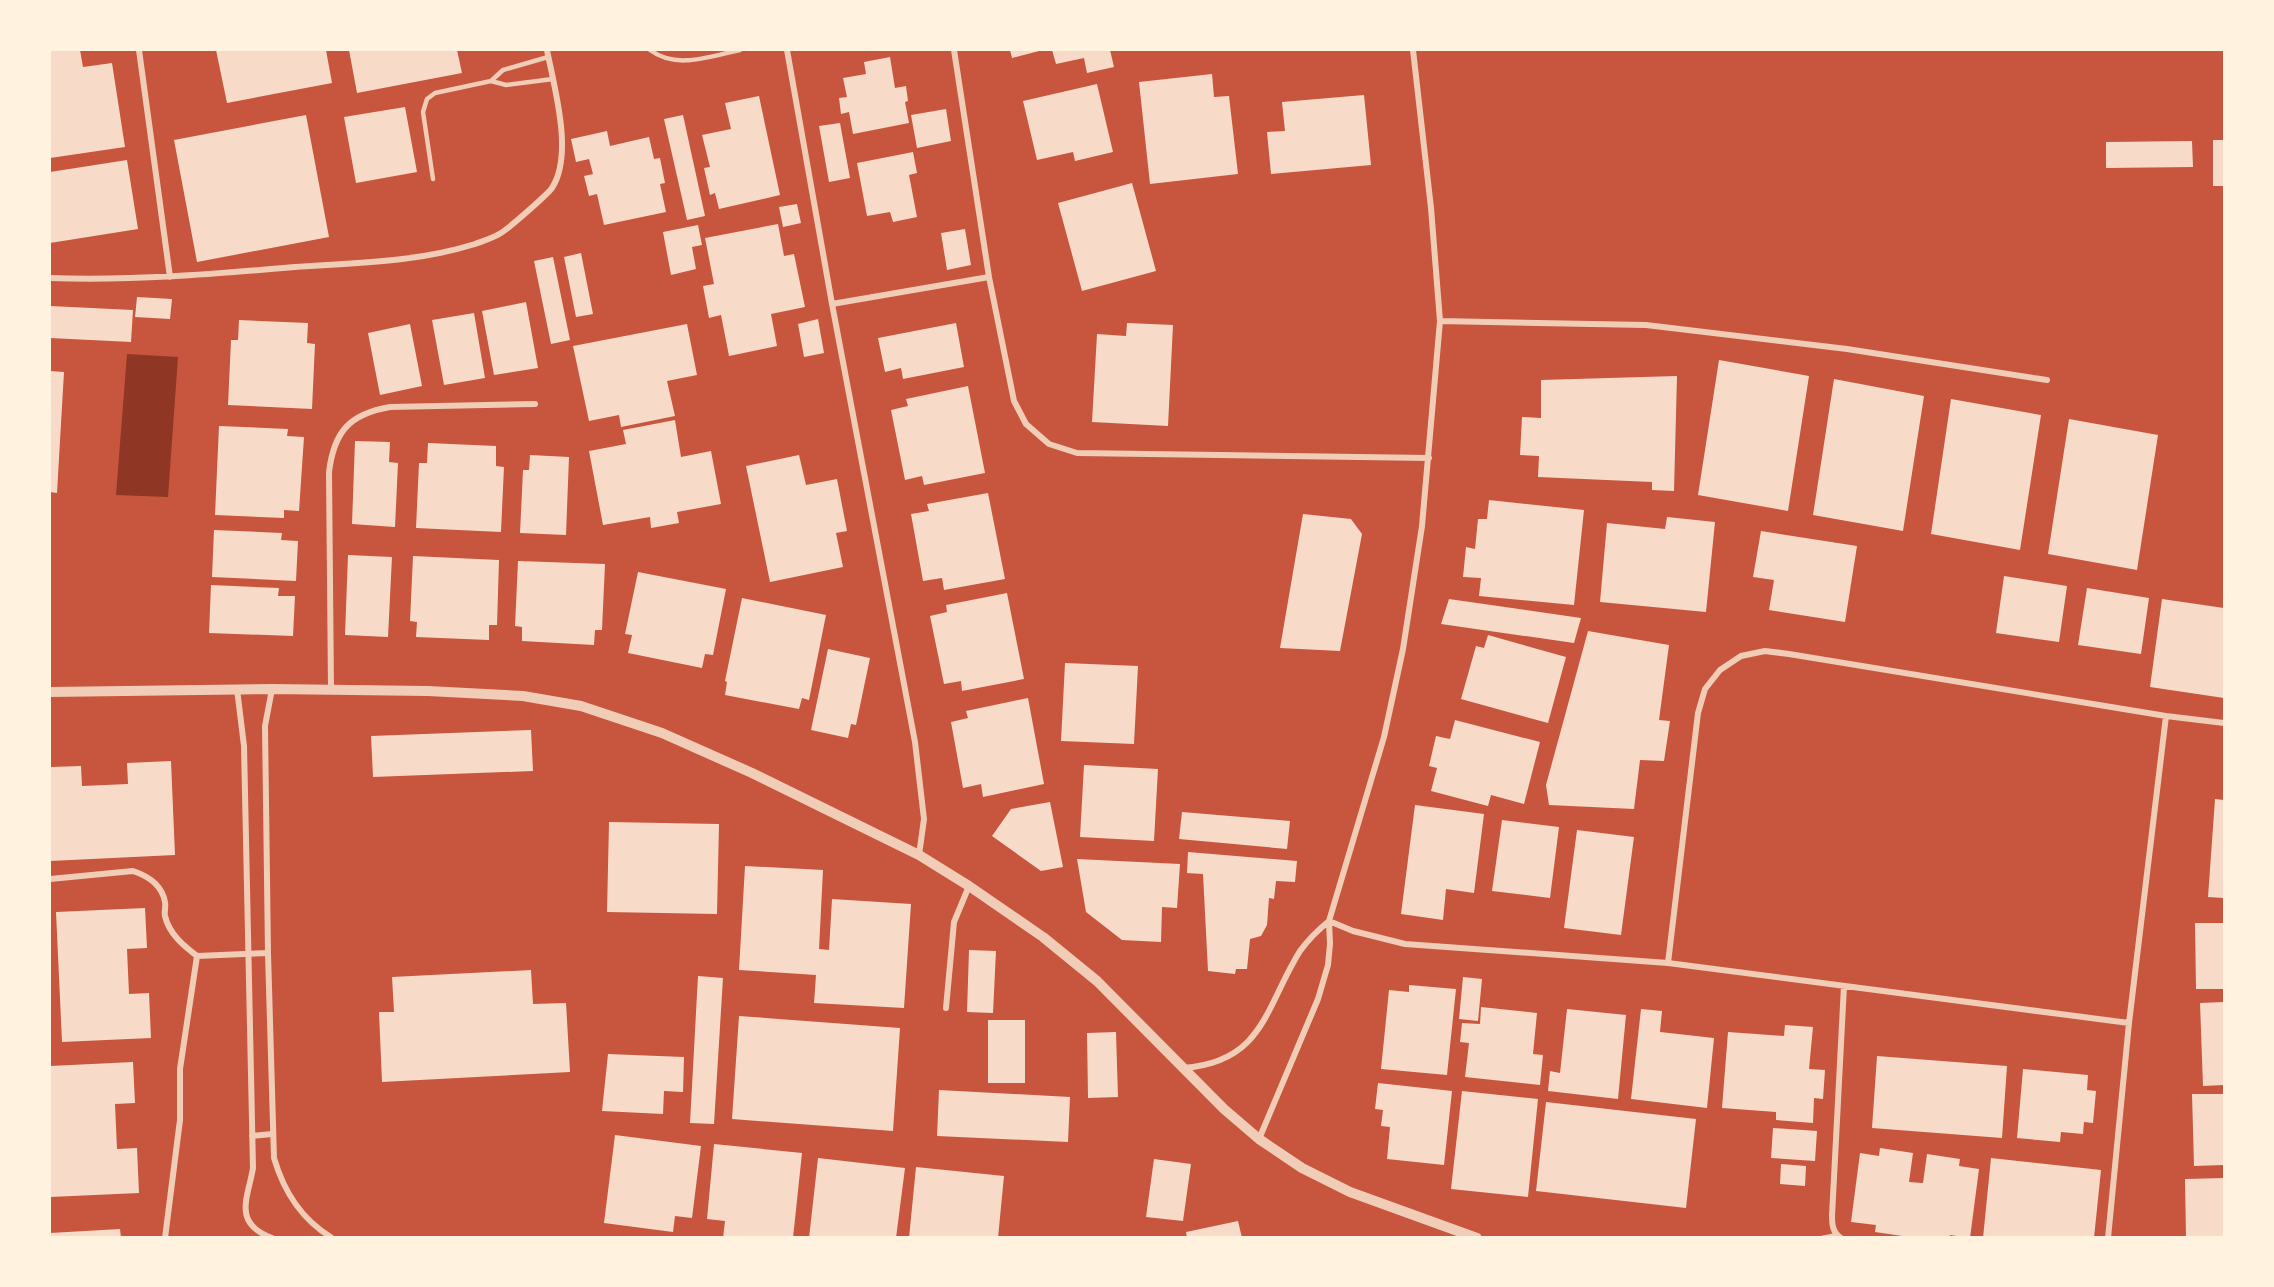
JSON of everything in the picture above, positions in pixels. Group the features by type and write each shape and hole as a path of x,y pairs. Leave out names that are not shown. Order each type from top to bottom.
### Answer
{"street":[{"path":"140,50 170,277"},
{"path":"787,50 832,304 915,742 924,819 919,855"},
{"path":"954,50 988,277 1014,401 1026,424 1049,444 1077,453 1429,459"},
{"path":"1259,1139 1318,999 1328,965 1329,921 1384,737 1404,649 1422,526 1440,321 1431,208 1413,50"},
{"path":"50,278 170,277 388,260 452,250 500,233 551,188 559,167 562,147 548,53"},
{"path":"832,304 988,277"},
{"path":"1440,321 1646,325 1847,349 2047,380"},
{"path":"331,689 329,472 331,451 340,434 353,420 368,410 390,406 535,404"},
{"path":"1668,963 1698,713 1705,689 1720,669 1741,656 1765,651 1790,654 2166,717 2224,723"},
{"path":"237,689 243,726 253,1168 244,1200 245,1210 255,1228 272,1238"},
{"path":"272,689 266,726 268,953 274,1158 280,1178 303,1215 332,1238"},
{"path":"50,692 331,689 523,696 581,705 663,733 752,773 919,855 969,886 1043,937 1097,981 1224,1109 1259,1139 1302,1168 1350,1192 1477,1238"},
{"path":"2108,1238 2129,1023 2166,717"},
{"path":"50,879 133,871 154,881 165,901 165,917 179,942 197,956 268,953"},
{"path":"946,1008 954,922 969,886"},
{"path":"1329,921 1379,939 1414,946 1668,963 2129,1023"},
{"path":"1182,1068 1215,1062 1233,1054 1256,1034 1301,950 1329,921"},
{"path":"165,1238 180,1120 180,1069 197,956"},
{"path":"1839,1236 1832,1225 1832,1216 1844,986"},
{"path":"252,1136 272,1134"}],"lane":[{"path":"650,50 660,57 680,61 740,50"},
{"path":"491,81 503,70 548,53"},
{"path":"433,179 423,112 427,99 435,93 491,81 506,85 553,79"},
{"path":"1822,1238 1839,1236"}],"shaded area":[{"path":"127,354 178,357 168,497 116,495"}],"building":[{"path":"50,50 80,50 83,67 112,63 125,147 50,158"},
{"path":"216,50 326,50 332,83 227,103"},
{"path":"349,50 457,50 462,73 357,93"},
{"path":"1010,50 1043,50 1012,58"},
{"path":"1052,50 1110,50 1114,67 1087,73 1084,58 1056,64"},
{"path":"890,57 895,88 906,86 908,101 905,102 909,123 853,134 849,112 841,114 839,98 847,97 843,78 866,74 864,62"},
{"path":"1212,74 1214,97 1229,96 1238,174 1150,184 1139,82"},
{"path":"1097,84 1113,152 1075,161 1073,152 1037,160 1023,101"},
{"path":"1364,95 1371,165 1271,174 1267,132 1285,131 1282,102"},
{"path":"759,96 780,195 719,209 715,193 710,195 704,168 710,167 702,135 731,129 725,103"},
{"path":"405,107 417,172 356,183 344,117"},
{"path":"946,109 951,141 917,148 911,115"},
{"path":"306,115 329,237 197,262 174,140"},
{"path":"683,115 705,216 687,220 664,119"},
{"path":"840,123 850,178 829,182 819,126"},
{"path":"607,131 610,146 649,137 654,159 660,158 665,183 660,184 666,212 604,225 597,194 589,196 584,176 593,174 589,159 576,162 571,139"},
{"path":"2213,140 2224,140 2224,186 2213,186"},
{"path":"2192,141 2193,167 2106,168 2106,142"},
{"path":"913,152 917,173 909,175 917,217 893,222 890,212 867,216 857,163"},
{"path":"127,160 138,229 50,243 50,172"},
{"path":"1132,183 1156,271 1082,291 1058,203"},
{"path":"797,204 801,223 783,227 779,207"},
{"path":"778,224 784,256 794,254 805,307 771,314 777,346 729,356 721,315 709,318 703,286 714,284 705,238"},
{"path":"698,225 702,245 692,247 696,269 671,275 663,232"},
{"path":"965,229 971,265 947,270 941,233"},
{"path":"581,253 593,314 576,317 564,257"},
{"path":"553,257 570,340 551,344 534,261"},
{"path":"137,297 172,299 170,319 135,317"},
{"path":"526,302 538,368 494,375 482,311"},
{"path":"50,306 133,310 131,342 50,338"},
{"path":"474,313 485,378 444,385 432,320"},
{"path":"818,319 824,353 804,357 798,324"},
{"path":"239,320 308,323 307,343 315,344 312,409 228,405 231,340 238,340"},
{"path":"956,323 964,367 903,379 901,368 885,372 878,338"},
{"path":"1127,323 1173,325 1168,426 1092,422 1097,334 1126,336"},
{"path":"410,324 422,386 380,395 368,333"},
{"path":"687,324 697,375 667,381 675,416 621,427 619,415 589,421 573,346"},
{"path":"1719,360 1809,376 1788,511 1698,495"},
{"path":"50,371 64,372 57,493 50,492"},
{"path":"1677,376 1674,491 1652,490 1652,482 1538,477 1539,456 1520,455 1522,417 1541,418 1541,380"},
{"path":"1834,379 1924,396 1903,531 1813,515"},
{"path":"968,386 985,473 924,485 922,476 905,480 891,410 908,406 906,399"},
{"path":"1951,399 2041,415 2020,550 1931,534"},
{"path":"2069,419 2158,435 2137,570 2048,554"},
{"path":"675,420 681,457 711,451 721,504 677,512 679,523 651,528 650,517 603,525 589,451 626,444 623,430"},
{"path":"219,426 288,429 287,436 304,437 299,511 284,510 284,518 215,515"},
{"path":"355,441 390,442 389,462 398,463 395,527 352,524"},
{"path":"428,443 496,446 496,466 504,467 501,532 416,528 419,463 427,463"},
{"path":"530,455 569,457 566,535 520,533 523,470 529,470"},
{"path":"799,455 806,485 837,479 847,531 836,533 843,567 770,582 746,466"},
{"path":"988,493 1005,579 944,590 942,578 923,581 911,514 929,511 927,504"},
{"path":"1489,500 1584,510 1574,605 1479,596 1481,578 1463,577 1466,547 1475,549 1478,519 1487,519"},
{"path":"1303,514 1351,519 1362,534 1340,651 1280,648"},
{"path":"1667,517 1715,522 1706,612 1600,602 1607,523 1665,529"},
{"path":"214,530 282,533 281,540 298,541 296,581 212,577"},
{"path":"1761,531 1857,546 1845,622 1769,610 1774,580 1753,577"},
{"path":"348,555 392,557 388,637 345,635"},
{"path":"413,556 499,560 497,625 489,625 489,640 416,637 417,622 410,621"},
{"path":"518,561 605,564 602,630 595,630 594,645 522,641 522,627 515,626"},
{"path":"638,572 726,589 713,655 705,654 702,668 628,653 632,635 625,634"},
{"path":"2004,576 2067,586 2059,642 1996,633"},
{"path":"211,585 279,588 278,596 295,596 293,636 209,633"},
{"path":"2087,588 2149,598 2141,654 2078,645"},
{"path":"1007,593 1024,679 962,691 961,681 944,684 930,616 947,612 946,605"},
{"path":"742,598 826,615 809,700 802,698 799,709 725,695 727,682 725,681"},
{"path":"1449,599 1581,618 1574,643 1441,624"},
{"path":"2162,599 2224,608 2224,698 2150,687"},
{"path":"1588,631 1669,645 1659,720 1670,721 1664,761 1640,760 1634,809 1549,805 1546,785"},
{"path":"1488,635 1566,657 1548,723 1461,699 1476,646 1484,648"},
{"path":"828,649 870,658 856,725 851,724 848,738 811,730"},
{"path":"1065,663 1138,666 1134,744 1061,741"},
{"path":"1028,698 1044,784 983,797 981,784 963,788 951,722 968,718 966,711"},
{"path":"1455,720 1540,742 1524,804 1491,795 1488,806 1431,791 1437,768 1429,766 1436,736 1450,739"},
{"path":"531,730 533,771 373,777 371,736"},
{"path":"171,761 175,855 50,861 50,767 81,766 82,786 128,784 127,763"},
{"path":"1084,765 1158,769 1154,841 1080,837"},
{"path":"2215,799 2224,800 2224,898 2208,897"},
{"path":"1050,802 1063,867 1041,871 992,836 1011,809"},
{"path":"1415,805 1484,814 1474,893 1446,889 1443,920 1401,914"},
{"path":"1182,812 1290,821 1287,849 1179,839"},
{"path":"1502,820 1559,827 1550,898 1492,891"},
{"path":"609,822 719,824 717,914 607,912"},
{"path":"1577,830 1634,837 1621,935 1564,928"},
{"path":"1188,852 1297,861 1295,882 1276,881 1274,899 1269,898 1267,925 1261,936 1250,939 1247,969 1236,969 1235,974 1208,971 1203,874 1187,873"},
{"path":"1077,859 1180,864 1177,908 1162,907 1161,942 1122,940 1086,912"},
{"path":"745,866 823,870 819,949 829,950 832,899 911,904 904,1008 814,1003 816,975 739,970"},
{"path":"145,908 147,948 127,949 129,994 149,993 151,1038 62,1042 56,912"},
{"path":"2195,923 2224,923 2224,989 2196,989"},
{"path":"969,950 996,951 993,1013 967,1012"},
{"path":"531,970 533,1004 566,1003 570,1072 382,1082 379,1012 394,1012 392,977"},
{"path":"698,976 723,978 714,1124 690,1123"},
{"path":"1463,977 1482,979 1478,1021 1459,1019"},
{"path":"1409,985 1456,989 1447,1075 1381,1069 1389,990 1409,992"},
{"path":"2224,1002 2224,1085 2203,1086 2200,1003"},
{"path":"1481,1007 1537,1013 1533,1054 1543,1055 1540,1085 1465,1077 1469,1043 1460,1042 1462,1023 1480,1024"},
{"path":"1567,1009 1626,1015 1618,1099 1548,1091 1550,1071 1560,1073"},
{"path":"1641,1009 1662,1011 1660,1032 1714,1038 1707,1108 1631,1099"},
{"path":"739,1016 900,1028 893,1131 732,1119"},
{"path":"988,1020 1025,1020 1025,1083 988,1083"},
{"path":"1785,1025 1813,1027 1809,1069 1825,1070 1823,1099 1814,1098 1813,1123 1776,1120 1776,1112 1722,1108 1728,1032 1784,1036"},
{"path":"1116,1032 1118,1097 1088,1098 1087,1033"},
{"path":"608,1054 684,1057 683,1092 664,1091 663,1114 602,1111"},
{"path":"1877,1056 2007,1066 2002,1138 1872,1128"},
{"path":"133,1062 135,1103 115,1104 117,1149 137,1148 139,1193 50,1197 50,1066"},
{"path":"2023,1069 2088,1075 2087,1090 2096,1091 2093,1123 2084,1122 2083,1134 2061,1132 2060,1142 2017,1138"},
{"path":"1378,1083 1452,1091 1444,1165 1387,1159 1390,1127 1381,1126 1383,1110 1375,1109"},
{"path":"939,1090 1070,1097 1068,1142 937,1136"},
{"path":"1462,1091 1538,1099 1528,1197 1451,1189"},
{"path":"2192,1094 2224,1094 2224,1165 2194,1166"},
{"path":"1546,1102 1696,1119 1686,1208 1536,1191"},
{"path":"1773,1128 1817,1131 1815,1161 1771,1158"},
{"path":"615,1135 701,1146 692,1218 675,1216 673,1232 604,1223"},
{"path":"714,1144 802,1153 793,1238 723,1238 725,1221 707,1219"},
{"path":"1880,1148 1913,1153 1909,1182 1923,1183 1927,1154 1960,1159 1959,1166 1979,1169 1970,1238 1950,1235 1949,1238 1916,1238 1875,1232 1876,1225 1851,1222 1860,1153 1879,1156"},
{"path":"818,1158 905,1168 896,1238 809,1238"},
{"path":"1991,1158 2101,1170 2094,1238 1983,1238"},
{"path":"1154,1159 1191,1164 1183,1221 1146,1217"},
{"path":"1781,1164 1806,1166 1805,1186 1780,1184"},
{"path":"916,1167 1004,1176 998,1238 909,1238"},
{"path":"2224,1178 2224,1238 2186,1238 2185,1179"},
{"path":"1238,1221 1242,1238 1187,1238 1186,1232"},
{"path":"120,1229 121,1238 50,1238 50,1233"}]}
